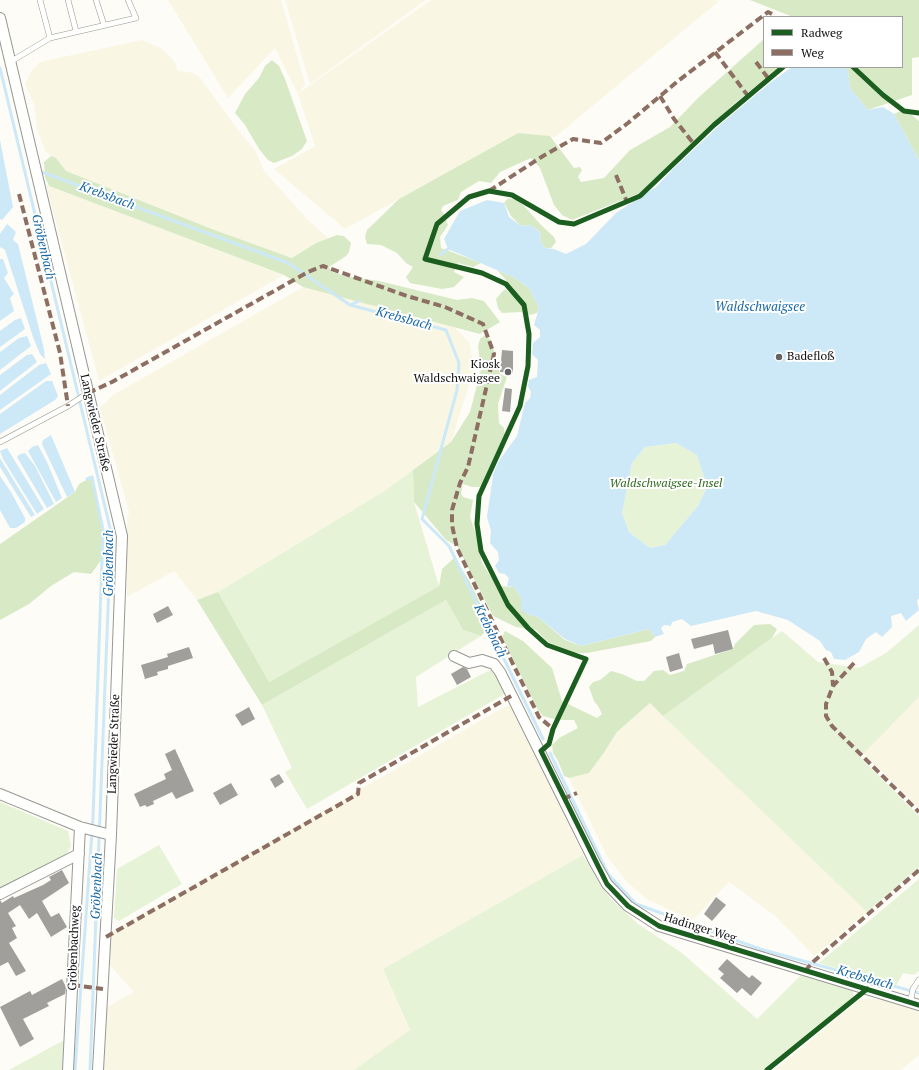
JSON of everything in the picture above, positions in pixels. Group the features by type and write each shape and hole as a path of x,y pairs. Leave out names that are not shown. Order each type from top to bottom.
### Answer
{"street":[{"name":"Langwieder Straße","path":"0,18 86,395 122,536 111,835 98,1070"},
{"name":"Hadinger Weg","path":"454,656 469,663 482,660 494,664 500,672 595,863 607,884 628,906 659,926 913,998"},
{"path":"0,794 80,827 111,835"},
{"name":"Gröbenbachweg","path":"68,1070 80,827"},
{"path":"0,894 79,854"}],"lane":[{"path":"40,0 50,38"},
{"path":"68,0 76,31"},
{"path":"96,0 104,25"},
{"path":"9,62 50,38 136,18 128,0"},
{"path":"0,442 86,395"},
{"path":"913,998 919,980"}],"shaded area":[{"path":"168,0 281,0 305,84 299,93 431,0 716,0 718,2 555,137 518,133 345,229 274,169 315,146 298,94 275,48 228,98"},
{"path":"285,0 426,0 310,84"},
{"path":"142,40 161,48 174,61 178,71 194,73 201,79 241,134 255,150 264,171 307,219 328,238 316,243 293,258 212,229 65,171 56,159 46,152 37,129 34,104 25,85 30,73 40,62"},
{"path":"46,185 49,186 284,275 99,381"},
{"path":"303,287 452,325 469,342 474,369 451,442 386,490 218,592 197,600 174,571 127,597 127,520 129,512 100,408 113,395"},
{"path":"919,697 919,808 863,753"},
{"path":"513,702 583,855 383,969 410,1031 354,1070 104,1070 107,1007 134,992 109,964 111,932"},
{"path":"650,703 867,912 814,956 775,916 729,882 693,920 648,900 626,881 607,856 569,778 589,773 617,732"},
{"path":"868,998 892,1001 919,1009 919,1055 901,1070 775,1070 859,1000"}],"green space":[{"path":"750,0 919,0 919,57 912,58 912,95 868,110 850,88 848,71 845,68 903,68 903,16 790,16"},
{"path":"763,40 763,68 779,68 735,103 640,193 572,220 562,215 554,205 540,168 531,158 500,172 491,183 479,181 461,192 458,200 443,206 441,210 448,225 440,237 441,248 481,263 473,267 458,263 454,272 464,277 454,287 442,289 410,283 406,277 413,267 406,263 397,253 381,245 367,244 365,237 367,230 399,199 518,133 550,136 574,168 580,167 582,170 578,177 581,182 604,178 630,150 670,127 699,97"},
{"path":"272,60 279,66 285,79 307,141 302,149 292,156 274,163 268,160 259,149 245,125 235,113 245,94 259,78 265,66"},
{"path":"905,109 919,121 919,160 894,114"},
{"path":"51,156 56,158 66,171 212,229 292,258 316,243 337,235 344,236 351,243 349,252 346,256 329,267 332,272 345,276 379,281 457,300 472,298 484,301 500,322 480,334 303,287 284,275 49,186 45,177 44,162"},
{"path":"508,198 517,200 554,237 556,242 551,248 545,248 541,242 540,232 531,225 521,226 511,216 504,203"},
{"path":"497,270 513,277 529,288 539,308 537,313 530,315 521,312 502,313 498,308 496,299 505,289 510,293 514,289"},
{"path":"485,335 491,340 500,374 507,377 498,404 499,423 504,428 505,442 502,453 480,487 472,487 463,484 461,493 463,497 473,500 470,517 478,540 482,563 497,586 514,587 521,597 527,614 538,617 565,640 581,646 649,629 655,637 651,641 587,653 573,653 548,642 536,630 516,627 493,616 457,546 446,540 414,502 413,470 451,442 470,412 481,370 478,346 480,339"},
{"name":"Waldschwaigsee-Insel","path":"676,443 697,455 707,487 698,506 665,545 650,548 629,532 622,512 632,463 645,447"},
{"path":"413,470 414,502 439,586 269,682 218,592 386,490"},
{"path":"92,477 103,530 102,559 91,574 74,572 51,586 29,604 0,620 0,544 75,492 79,484"},
{"path":"454,558 469,580 491,626 481,636 463,630 446,600 262,705 197,600 218,592 269,682 439,586 442,569"},
{"path":"446,600 463,630 481,636 416,677 418,707 494,668 508,692 307,809 285,772 292,768 262,705"},
{"path":"770,624 777,629 772,638 663,716 650,703 617,732 589,773 569,778 564,776 553,753 552,745 559,738 578,728 574,720 557,720 543,716 538,710 502,637 505,631 523,641 552,668 562,701 597,718 602,714 594,701 589,687 593,682 600,680 611,671 637,681 644,681 654,671 663,670 670,675 684,671 687,664 733,649 735,644 754,625"},
{"path":"919,625 919,697 860,757 919,816 919,867 867,912 663,716 782,631 818,662 859,668 886,653"},
{"path":"0,802 68,831 71,846 64,859 0,892"},
{"path":"159,845 182,884 119,921 114,918 117,869"},
{"path":"583,855 610,898 638,924 682,953 757,1019 802,974 850,987 853,992 853,997 764,1070 354,1070 410,1030 383,969"},
{"path":"919,879 919,971 914,975 903,973 896,986 819,963"},
{"path":"66,1039 64,1070 9,1070"}],"water":[{"name":"Waldschwaigsee","path":"791,68 845,68 848,71 850,88 868,110 883,107 894,114 919,160 919,598 917,601 919,610 906,621 901,613 891,616 892,627 882,637 876,632 866,639 859,652 845,660 834,659 831,652 826,650 820,641 788,620 756,611 691,626 682,619 672,622 671,626 664,625 661,628 664,634 655,637 649,629 581,646 565,639 538,617 527,614 521,610 521,597 514,587 507,586 509,578 505,574 499,573 495,566 499,560 498,552 490,543 491,531 487,517 493,475 498,462 517,436 525,403 530,398 531,392 528,386 529,380 537,377 538,360 532,354 533,343 540,337 540,330 534,325 539,308 529,288 513,277 448,249 444,239 460,211 487,200 504,203 509,217 521,226 531,225 540,232 541,242 545,248 554,249 566,254 586,244 616,213 656,187 723,122","holes":["676,443 697,455 707,487 698,506 665,545 650,548 629,532 622,513 632,463 645,447"]},
{"path":"0,140 13,207 2,220 0,219"},
{"path":"7,224 16,232 13,240 18,244 44,349 45,359 40,354 33,337 5,250 0,247 0,234"},
{"path":"0,259 3,259 8,273 4,278 14,294 10,298 14,311 0,321"},
{"path":"21,318 25,329 0,347 0,331 15,320"},
{"path":"27,336 31,346 0,370 0,352 19,338"},
{"path":"32,354 37,362 0,391 0,375 27,355"},
{"path":"46,363 51,374 0,410 0,395 39,365"},
{"path":"46,381 52,381 58,396 55,400 0,434 0,414"},
{"path":"51,435 75,492 67,497 42,444 43,440"},
{"path":"38,445 62,498 56,502 28,451 32,447"},
{"path":"7,448 44,509 37,514 3,459 0,451"},
{"path":"25,453 35,466 54,504 47,508 17,457 20,454"},
{"path":"0,458 35,515 31,517 0,467"},
{"path":"0,476 11,492 25,518 25,522 16,528 10,528 0,510"}],"building":[{"path":"502,350 513,351 513,373 500,372"},
{"path":"505,388 512,389 510,412 502,411"},
{"path":"168,606 173,615 157,623 153,614"},
{"path":"728,630 733,649 715,654 713,644 694,649 691,639"},
{"path":"189,647 193,658 168,666 168,669 157,672 158,675 145,679 141,665 168,657 167,654"},
{"path":"679,653 683,668 670,672 666,657"},
{"path":"463,667 467,669 471,677 457,685 451,674"},
{"path":"249,707 255,719 242,726 235,715"},
{"path":"175,749 194,791 176,799 172,792 153,801 154,804 147,807 145,805 140,807 134,794 166,779 164,774 172,770 165,754"},
{"path":"279,774 284,782 275,788 270,779"},
{"path":"231,783 238,795 220,805 213,793"},
{"path":"62,870 69,883 42,901 51,917 59,913 67,927 51,937 37,913 29,919 20,905 8,913 16,926 12,928 17,938 9,943 26,971 16,976 8,962 0,966 0,900 2,903 13,896 14,898 43,885 51,880 49,877"},
{"path":"716,897 726,905 712,921 704,914"},
{"path":"727,959 749,978 752,975 762,983 751,996 742,988 737,993 720,978 724,974 718,969"},
{"path":"62,979 66,987 65,994 47,1003 49,1006 23,1019 34,1039 20,1047 0,1007 30,991 32,995"}],"waterway":[{"name":"Gröbenbach","path":"0,68 111,532 90,1070"},
{"name":"Krebsbach","path":"39,171 288,263 350,305 446,330 459,363 457,390 422,519 449,546 543,739"},
{"path":"440,255 448,249"},
{"name":"Krebsbach","path":"350,305 359,301"},
{"path":"75,1070 93,818 103,530 92,477 87,479"},
{"name":"Krebsbach","path":"550,753 608,874 636,904 760,949 919,993"}],"marked path":[{"path":"489,191 543,156 573,139 601,143 628,123 678,81 768,12 772,14"},
{"path":"715,52 748,96"},
{"path":"756,62 768,78"},
{"path":"660,96 674,119 694,144"},
{"path":"616,175 627,202"},
{"path":"19,194 60,353 68,406"},
{"path":"88,393 112,382 308,272 323,266 407,296 445,307 483,324 494,354 468,467 460,483 452,510 452,525 457,548 511,660 539,717 553,729 552,732"},
{"path":"824,658 832,672 833,686"},
{"path":"854,663 833,686 826,704 826,716 832,726 919,812"},
{"path":"106,937 358,794 359,783 513,695"},
{"path":"563,799 577,793"},
{"path":"805,971 813,962 919,870"},
{"path":"72,985 103,989"}],"cycle path":[{"path":"782,68 714,125 640,196 574,224 559,222 512,195 489,191 469,197 437,224 425,259 482,273 506,284 524,305 529,334 528,366 520,406 479,496 477,524 481,551 508,605 528,628 547,645 586,659 553,729 549,744 541,751 607,884 628,906 659,926 919,1005"},
{"path":"854,68 883,95 904,111 919,113"},
{"path":"767,1070 867,989"}],"place":[{"name":"Badefloß","path":"779,357"},
{"name":"Kiosk Waldschwaigsee","path":"508,372"}]}
